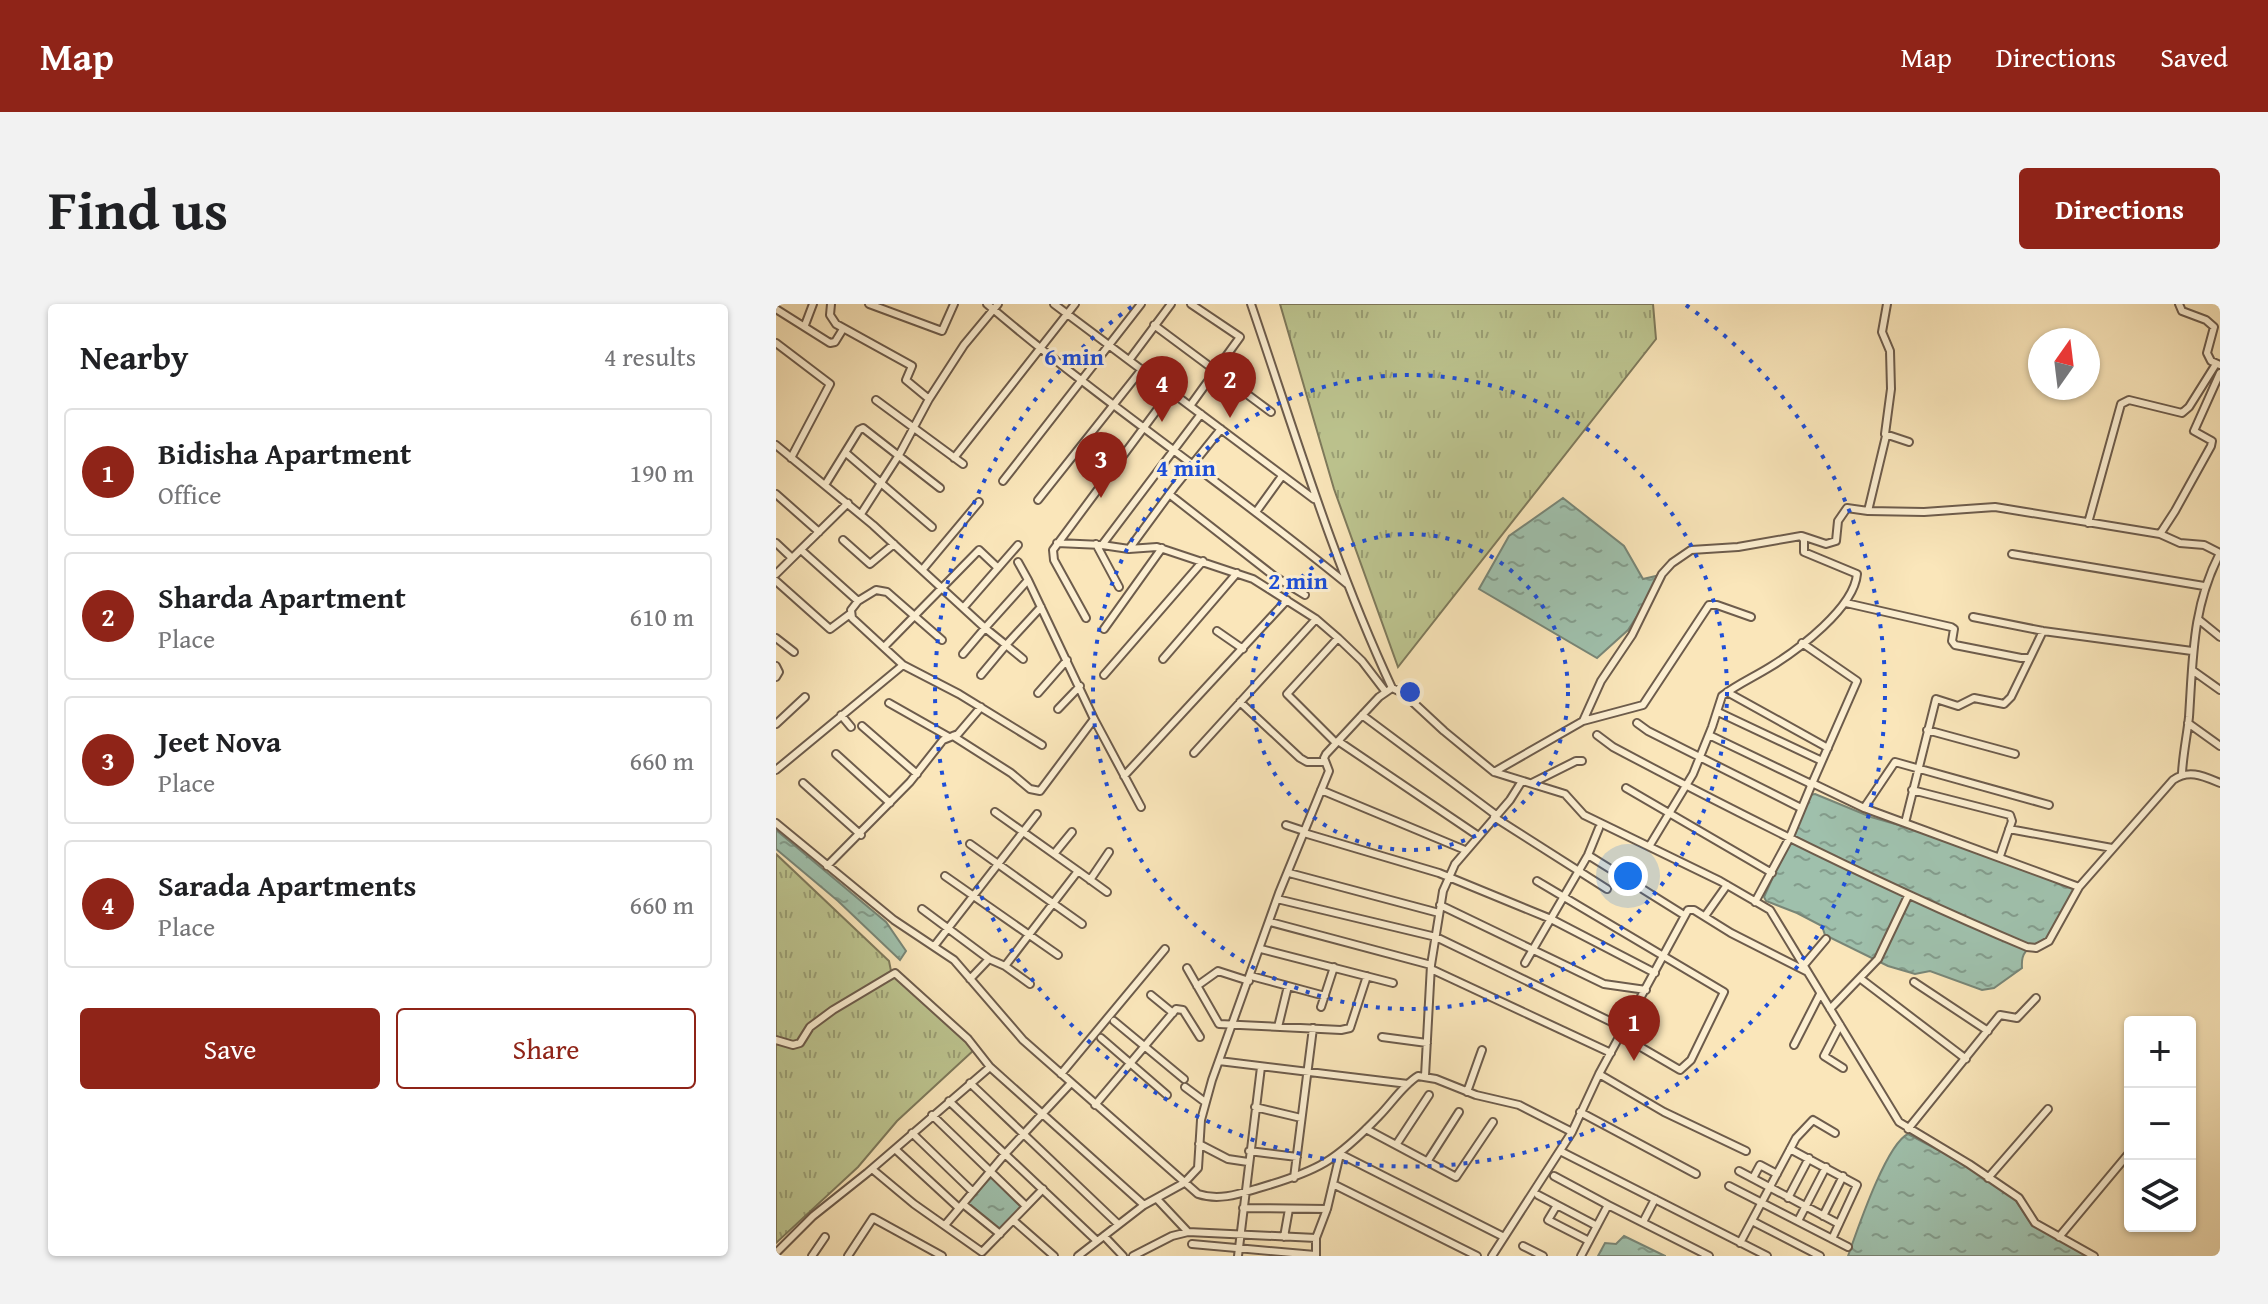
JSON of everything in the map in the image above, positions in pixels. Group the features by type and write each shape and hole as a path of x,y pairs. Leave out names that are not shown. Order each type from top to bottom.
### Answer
{"street":[{"path":"805,325 813,304"},
{"path":"831,304 832,320 843,329 912,366 906,380 929,399"},
{"path":"869,304 886,307 942,331 954,304"},
{"path":"1054,304 1316,500"},
{"path":"954,458 1075,304"},
{"path":"1003,481 1141,304"},
{"path":"1130,359 1171,304"},
{"path":"1190,406 1240,337 1191,304"},
{"path":"1251,304 1316,500 1388,690"},
{"path":"1868,511 1886,436 1884,430 1891,389 1890,351 1882,332 1887,304"},
{"path":"2088,523 2121,404 2129,400 2182,413 2218,364 2207,353 2214,327 2206,320 2182,311 2179,304"},
{"path":"861,514 899,455 911,427 993,306 1041,349 1347,584"},
{"path":"776,309 832,343 843,329"},
{"path":"1154,325 1271,412"},
{"path":"776,343 830,384 791,458"},
{"path":"1038,500 1142,369"},
{"path":"2160,534 2211,446 2212,441 2194,431 2220,373"},
{"path":"1086,618 1052,554 1057,543 1171,391"},
{"path":"876,400 963,464"},
{"path":"1099,544 1201,414"},
{"path":"825,485 863,428 940,488"},
{"path":"1129,549 1221,429"},
{"path":"1886,436 1909,442"},
{"path":"776,445 861,514 1023,659"},
{"path":"846,453 932,527"},
{"path":"1256,512 1282,476"},
{"path":"776,494 819,532"},
{"path":"1169,494 1274,576 1305,595"},
{"path":"923,569 979,502"},
{"path":"776,574 848,503"},
{"path":"1583,721 1601,681 1624,648 1662,574 1672,563 1691,550 1738,547 1801,536 1826,544 1836,541 1838,521 1847,508 1924,512 1995,507 2160,534 2180,543 2204,545 2220,553 2204,586 2192,651 2182,773 2161,792 2079,887 2054,935 2036,948 2027,947 1908,896 1789,839 1613,747 1597,735"},
{"path":"1650,845 1700,758 1718,712 1719,701 1727,692 1774,665 1846,603 1857,574 1804,552 1801,536"},
{"path":"843,540 870,564 894,544"},
{"path":"776,543 792,558"},
{"path":"1057,543 1099,544 1129,549 1162,548 1237,573 1267,587 1316,619 1388,690 1403,693 1494,772 1565,794 1584,815 1727,885 1774,914 1899,1122 2019,1198 2035,1223 2094,1256"},
{"path":"1099,544 1119,587"},
{"path":"964,607 1018,545"},
{"path":"1104,629 1162,548"},
{"path":"801,550 858,601"},
{"path":"884,647 979,550 998,568"},
{"path":"2012,554 2204,586"},
{"path":"1104,675 1203,561"},
{"path":"1018,562 1094,719 1141,807"},
{"path":"1163,659 1237,573"},
{"path":"1267,587 1274,576"},
{"path":"963,654 1028,580"},
{"path":"776,581 830,629 850,614 858,601 881,589 942,640"},
{"path":"1124,776 1287,600"},
{"path":"1846,603 1951,627 1955,633 1952,641 1960,647 2030,658"},
{"path":"1494,772 1583,721 1643,705 1709,605 1751,617"},
{"path":"981,675 1041,607"},
{"path":"850,614 903,665 981,707 1042,745"},
{"path":"1973,617 2043,631 2192,651"},
{"path":"1194,753 1316,619"},
{"path":"2198,619 2220,637"},
{"path":"1217,631 1243,649"},
{"path":"1905,823 1936,699 1958,706 1974,698 2001,704 2008,701 2043,631"},
{"path":"776,638 794,652"},
{"path":"1338,638 1287,694 1337,742 1477,835"},
{"path":"1755,902 1789,839 1857,681 1802,643"},
{"path":"1038,693 1067,660"},
{"path":"776,770 903,665"},
{"path":"776,666 779,672 776,677"},
{"path":"2192,670 2220,690"},
{"path":"1058,709 1080,686"},
{"path":"1078,1256 1144,1205 1184,1183 1198,1168 1205,1102 1277,899 1329,771 1326,754 1388,690"},
{"path":"1727,692 1828,748"},
{"path":"776,724 805,697"},
{"path":"1240,702 1300,758 1315,763 1325,762"},
{"path":"889,703 951,736 1011,773 1030,789 1040,791 1094,719"},
{"path":"827,866 861,835 940,744 981,707"},
{"path":"1718,712 1822,761"},
{"path":"841,715 851,727"},
{"path":"1362,715 1495,816 1607,889"},
{"path":"1637,723 1801,808"},
{"path":"2188,723 2220,746"},
{"path":"862,726 917,774"},
{"path":"1927,730 2015,754"},
{"path":"1709,735 1864,808 2079,887"},
{"path":"836,754 890,803"},
{"path":"1532,783 1576,761 1582,761"},
{"path":"1864,808 1892,764 1899,762 2049,805"},
{"path":"2182,773 2203,776 2220,783"},
{"path":"1425,1076 1431,967 1439,909 1448,877 1465,850 1522,781"},
{"path":"803,783 861,835"},
{"path":"1626,788 1772,873"},
{"path":"1321,790 1465,850"},
{"path":"1912,790 2007,814 2012,818 2000,856"},
{"path":"995,812 1107,892"},
{"path":"935,945 1037,814"},
{"path":"776,823 894,920 954,960 1023,1040 1198,1194 1212,1197 1245,1192 1318,1168 1340,1154 1418,1076 1519,1105 1572,1132"},
{"path":"1286,825 1448,877 1551,919 1655,973"},
{"path":"1525,963 1588,855 1599,828"},
{"path":"2009,829 2112,848"},
{"path":"1054,854 1072,832"},
{"path":"970,844 1082,924"},
{"path":"1090,880 1109,852"},
{"path":"1588,855 1684,915"},
{"path":"1005,966 1078,871"},
{"path":"1289,873 1439,909 1604,984 1646,990"},
{"path":"945,876 1058,955"},
{"path":"1277,899 1436,937 1622,1032 1675,1068 1685,1068 1724,992 1722,988 1537,881"},
{"path":"1705,916 1727,885"},
{"path":"1830,1009 1861,979 1882,952 1908,896"},
{"path":"922,909 989,959 1030,984"},
{"path":"1492,1256 1572,1132 1599,1074 1688,910 1694,910 1731,933 1806,968"},
{"path":"1270,922 1431,967 1611,1053"},
{"path":"1806,968 1826,939"},
{"path":"1061,1074 1165,949"},
{"path":"1261,949 1393,983"},
{"path":"970,979 989,959"},
{"path":"1321,1007 1334,967"},
{"path":"1187,968 1219,1024 1278,1027 1350,1028 1367,976"},
{"path":"1197,986 1218,971 1325,996"},
{"path":"776,1040 793,1045 800,1043 807,1031 822,1018 895,973 968,1039 990,1067 1144,1205"},
{"path":"1861,979 1966,1059"},
{"path":"1914,982 1988,1031"},
{"path":"1278,1027 1288,986"},
{"path":"1794,1045 1820,994"},
{"path":"1151,995 1173,1013"},
{"path":"1908,1129 2000,1015 2017,1018 2036,998"},
{"path":"1095,1105 1176,1009 1183,1010 1200,1037"},
{"path":"1114,1021 1205,1102"},
{"path":"1840,1025 1824,1056 1843,1068"},
{"path":"1294,1178 1313,1028"},
{"path":"1382,1037 1427,1043"},
{"path":"1101,1038 1167,1095"},
{"path":"1467,1092 1482,1050"},
{"path":"1219,1061 1408,1084"},
{"path":"776,1253 813,1216 990,1067"},
{"path":"1238,1252 1261,1067"},
{"path":"1599,1074 1664,1112 1746,1151"},
{"path":"970,1083 1118,1224"},
{"path":"945,1225 1071,1083"},
{"path":"1396,1145 1429,1095"},
{"path":"949,1101 1043,1189 1123,1256"},
{"path":"1255,1107 1301,1118"},
{"path":"1988,1178 2048,1109"},
{"path":"1427,1162 1459,1112"},
{"path":"1580,1112 1696,1174"},
{"path":"932,1115 1026,1206"},
{"path":"1740,1243 1796,1138 1813,1120 1835,1133"},
{"path":"1366,1129 1456,1177 1493,1122"},
{"path":"912,1133 973,1192"},
{"path":"1199,1144 1228,1159 1248,1162"},
{"path":"895,1149 961,1206 1000,1234"},
{"path":"1790,1149 1857,1185 1832,1239"},
{"path":"1249,1151 1297,1157"},
{"path":"1560,1151 1767,1256"},
{"path":"1192,1244 1238,1252 1316,1256 1316,1238 1327,1209 1340,1154"},
{"path":"1340,1154 1504,1237"},
{"path":"1788,1198 1809,1158"},
{"path":"2059,1237 2124,1159"},
{"path":"1753,1178 1760,1165 1777,1174"},
{"path":"1798,1221 1826,1167"},
{"path":"872,1169 914,1204 982,1252 1043,1189"},
{"path":"1739,1171 1839,1224"},
{"path":"1554,1176 1709,1256"},
{"path":"1823,1216 1843,1176"},
{"path":"1333,1184 1477,1256"},
{"path":"1729,1186 1848,1247"},
{"path":"1538,1195 1597,1226"},
{"path":"1157,1199 1188,1232"},
{"path":"1643,1222 1655,1199"},
{"path":"1557,1205 1548,1220 1589,1241"},
{"path":"1581,1256 1608,1205"},
{"path":"1243,1208 1327,1209"},
{"path":"1284,1237 1289,1209"},
{"path":"849,1256 873,1218 942,1256"},
{"path":"1013,1220 1054,1256"},
{"path":"1752,1221 1820,1256"},
{"path":"1133,1256 1172,1236 1188,1232 1316,1238"},
{"path":"812,1256 825,1237"},
{"path":"1523,1246 1543,1256"},
{"path":"1217,1256 1222,1247"}],"green space":[{"path":"1280,304 1653,304 1656,339 1398,667 1334,489"},
{"path":"776,854 889,961 891,971 975,1049 897,1121 858,1167 776,1243"}],"water":[{"path":"1563,498 1624,546 1643,579 1660,575 1661,579 1628,630 1597,658 1479,589 1509,536"},
{"path":"1815,794 1871,817 1954,841 2076,889 2050,936 2027,950 2022,968 1994,988 1982,990 1930,971 1915,974 1888,966 1825,935 1822,926 1766,901 1764,897 1810,795"},
{"path":"776,830 886,922 906,951 900,960 838,901 776,849"},
{"path":"1908,1134 1961,1162 2014,1198 2030,1222 2087,1256 1848,1256 1882,1170 1899,1141"},
{"path":"991,1177 1021,1207 1002,1229 996,1228 966,1204"},
{"path":"1624,1236 1665,1256 1598,1256 1605,1243 1616,1244"}],"place":[{"name":"Sharda Apartment","path":"1230,418"},
{"name":"Sarada Apartments","path":"1162,422"},
{"name":"Jeet Nova","path":"1101,498"},
{"name":"Bidisha Apartment","path":"1634,1061"}]}
